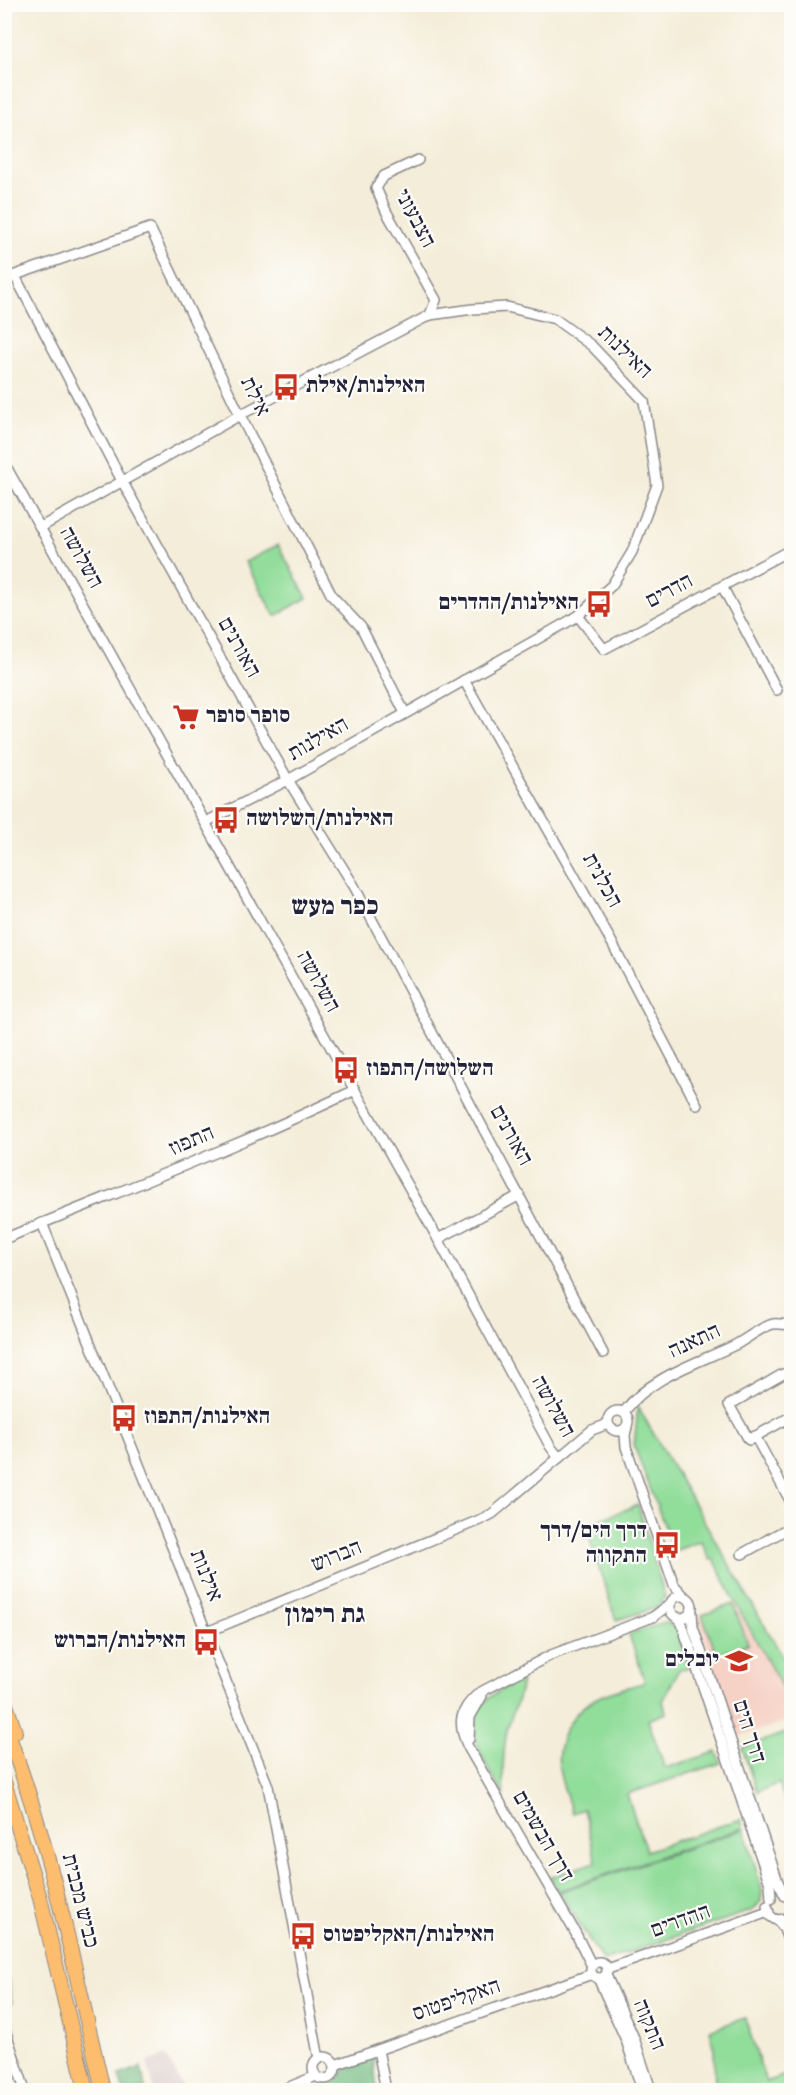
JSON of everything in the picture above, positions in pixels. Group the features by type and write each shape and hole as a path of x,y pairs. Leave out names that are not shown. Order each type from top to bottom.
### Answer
{"highway":[{"path":"4,1699 17,1741 30,1799"},
{"name":"כביש מכבית","path":"4,1724 30,1799 56,1892 104,2091"},
{"name":"כביש מכבית","path":"4,1782 40,1898 86,2091"}],"street":[{"name":"הצבעוני","path":"418,160 384,176 376,188 386,211 436,300 430,315"},
{"name":"אילת","path":"4,279 150,228 240,415 332,596 361,627 405,713"},
{"name":"האורנים","path":"15,276 122,481 288,780 354,886 603,1353"},
{"name":"האילנות","path":"41,527 240,415 430,315 507,307 555,319 592,346 644,401 657,485 632,552 612,585 578,616 288,780 206,822"},
{"name":"השלושה","path":"4,463 438,1239 550,1446 559,1458"},
{"name":"הדרים","path":"578,616 604,649 792,549"},
{"path":"722,586 777,690"},
{"name":"הכלנית","path":"464,680 611,941 697,1105"},
{"name":"התפוז","path":"4,1237 247,1140 355,1090"},
{"path":"438,1239 520,1196"},
{"name":"אילנות","path":"42,1223 268,1786 319,2059"},
{"name":"התאנה","path":"624,1412 631,1402 655,1384 678,1371 774,1324 792,1325"},
{"path":"792,1375 783,1374 729,1405 749,1440 792,1416"},
{"path":"626,1447 612,1428 608,1418 618,1410 624,1412 628,1419 625,1435 626,1447 674,1586 692,1604 692,1612 687,1618 676,1617 670,1611 674,1586"},
{"path":"612,1428 622,1431 627,1426"},
{"name":"הברוש","path":"207,1632 492,1514 592,1430 612,1428"},
{"path":"755,1436 792,1504"},
{"path":"742,1554 792,1526"},
{"path":"671,1602 677,1597 684,1596"},
{"name":"דרך הבשמים","path":"653,1617 671,1602"},
{"name":"דרך הים","path":"692,1612 691,1618 696,1638 777,1882 789,1899"},
{"name":"דרך הבשמים","path":"599,1971 477,1761 469,1739 468,1724 477,1702 491,1687 561,1650 653,1617 676,1617"},
{"name":"דרך הים","path":"676,1617 686,1632 770,1884 771,1899"},
{"path":"789,1899 777,1895 768,1904 768,1912 784,1929 792,1950"},
{"name":"ההדרים","path":"599,1971 768,1912"},
{"path":"778,1920 791,1916"},
{"name":"האקליפטוס","path":"334,2065 599,1971"},
{"name":"התקוה","path":"599,1971 626,2040 642,2091"},
{"name":"התקוה","path":"599,1971 636,2043 651,2091"},
{"path":"4,2027 25,2091"},
{"path":"378,2050 386,2091"},
{"path":"287,2089 316,2076 323,2079 330,2078 334,2072 334,2065 328,2058 319,2059 314,2067 316,2076"}],"shaded area":[{"name":"יובלים","path":"734,1603 791,1705 791,1720 737,1737 698,1617"},
{"path":"166,2056 185,2090 154,2090 147,2062"}],"green space":[{"path":"278,545 307,598 275,616 245,562"},
{"path":"638,1407 791,1671 791,1704 714,1559 710,1560 701,1541 674,1551 634,1446"},
{"path":"638,1505 665,1597 656,1608 616,1620 585,1525"},
{"path":"733,1604 748,1644 717,1655 702,1615"},
{"path":"665,1622 677,1628 688,1667 678,1671 663,1701 666,1713 648,1720 665,1768 717,1752 721,1763 627,1794 646,1851 741,1819 743,1828 558,1891 550,1877 596,1862 584,1809 572,1813 562,1783 559,1750 562,1738 573,1717 591,1701 645,1682 629,1634"},
{"path":"521,1680 506,1738 503,1771 504,1797 478,1748 475,1722 479,1710 488,1699"},
{"path":"791,1731 791,1818 779,1783 757,1792 742,1748"},
{"path":"744,1829 762,1889 761,1901 753,1910 603,1961 559,1892"},
{"path":"5,1959 12,2003 5,1996"},
{"path":"745,2018 766,2082 791,2073 791,2090 715,2090 714,2047 710,2030"},
{"path":"373,2056 377,2090 299,2090 337,2081 348,2065"},
{"path":"141,2067 146,2090 123,2090 119,2075"}],"place":[{"name":"האילנות/אילת","path":"286,387"},
{"name":"האילנות/ההדרים","path":"599,604"},
{"name":"סופר סופר","path":"186,717"},
{"name":"האילנות/השלושה","path":"226,820"},
{"name":"השלושה/התפוז","path":"346,1070"},
{"name":"האילנות/התפוז","path":"124,1418"},
{"name":"דרך הים/דרך התקווה","path":"667,1545"},
{"name":"האילנות/הברוש","path":"206,1642"},
{"name":"יובלים","path":"739,1661"},
{"name":"האילנות/האקליפטוס","path":"303,1936"}],"district":[{"name":"כפר מעש","path":"335,907"},
{"name":"גת רימון","path":"325,1615"}]}
